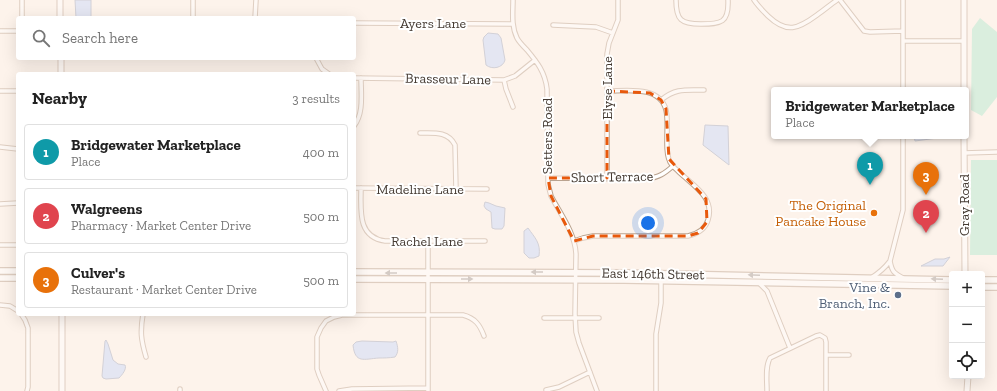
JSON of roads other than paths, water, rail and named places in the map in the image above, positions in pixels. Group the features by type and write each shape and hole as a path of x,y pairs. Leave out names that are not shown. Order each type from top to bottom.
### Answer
{"main road":[{"path":"0,271 16,271"},
{"name":"East 146th Street","path":"356,272 428,276"},
{"name":"East 146th Street","path":"356,279 428,276 730,275 949,280"},
{"name":"East 146th Street","path":"576,276 769,283 949,286"},
{"path":"0,278 16,278"},
{"path":"985,280 997,280"},
{"path":"985,286 997,286"}],"street":[{"path":"22,0 22,16"},
{"path":"60,0 60,16"},
{"path":"193,0 193,16"},
{"path":"255,16 256,0"},
{"name":"Setters Road","path":"513,0 513,24 515,33 519,41 541,68 546,84 548,190 574,241 576,250 576,332 597,391"},
{"name":"Elyse Lane","path":"607,178 607,51 618,20 618,0"},
{"path":"676,0 676,13 683,21 692,24 716,24 721,22 727,14 728,0"},
{"path":"754,0 757,5 777,24 788,28 795,28 805,24 840,0 864,31 903,31"},
{"path":"903,0 903,87"},
{"path":"964,0 964,87"},
{"name":"Ayers Lane","path":"356,23 513,24"},
{"path":"553,25 596,27 613,33"},
{"path":"0,31 16,30"},
{"path":"904,40 964,41"},
{"path":"61,60 61,72"},
{"path":"317,60 322,69 326,72"},
{"name":"Brasseur Lane","path":"356,78 504,80 515,76 535,60"},
{"path":"356,123 361,111 361,78"},
{"path":"504,80 513,107"},
{"path":"661,100 670,93 676,91 704,90"},
{"path":"0,91 16,91"},
{"path":"574,241 593,236 688,236 698,233 705,226 709,218 709,210 706,199 700,191 670,163 668,156 666,109 661,100 654,94 647,91 607,91"},
{"path":"420,133 442,134 453,141 455,145 456,188"},
{"path":"869,278 882,272 890,262 904,210 903,139"},
{"name":"Gray Road","path":"964,139 965,271"},
{"path":"0,147 16,149"},
{"path":"964,153 997,152"},
{"name":"Short Terrace","path":"548,178 653,178 664,174 673,166"},
{"name":"Madeline Lane","path":"356,188 487,189"},
{"name":"Rachel Lane","path":"361,188 362,219 364,228 371,235 380,240 486,241"},
{"path":"0,204 16,203"},
{"path":"339,391 352,389 428,390 428,241"},
{"path":"0,245 16,245"},
{"path":"890,262 893,272 904,278"},
{"path":"656,391 656,334 661,303 661,280"},
{"path":"758,282 767,291 790,348"},
{"path":"767,291 769,283"},
{"path":"0,305 10,306 16,310"},
{"path":"356,315 458,314 468,316 478,323 484,336"},
{"path":"22,316 28,328 27,391"},
{"path":"62,316 62,391"},
{"path":"143,316 140,334 146,357"},
{"path":"326,391 317,369 317,337 326,321 334,316"},
{"path":"544,318 599,318"},
{"path":"767,391 768,360 790,348 820,335 825,338 826,342 826,391"},
{"path":"826,355 849,355"},
{"path":"546,390 558,387 590,372"},
{"path":"967,391 968,379"}],"water":[{"path":"75,0 91,0 91,16 76,16"},
{"path":"488,33 498,34 501,38 505,60 502,65 494,68 486,65 483,40"},
{"path":"705,125 728,126 729,165 703,145"},
{"path":"915,139 930,139 915,141"},
{"path":"485,202 505,208 504,226 502,229 492,228 491,212 484,206"},
{"path":"528,228 537,241 539,248 539,256 534,258 529,258 524,253 524,231"},
{"path":"950,257 943,266 921,266 935,259"},
{"path":"106,340 113,360 118,364 125,365 125,370 119,378 106,379 102,376"},
{"path":"396,341 398,351 395,357 361,359 356,355 353,345 356,342"}],"place":[{"name":"Bridgewater Marketplace","path":"870,185"},
{"name":"Culver's","path":"926,195"},
{"name":"The Original Pancake House","path":"874,213"},
{"name":"Walgreens","path":"926,233"},
{"name":"Vine & Branch, Inc.","path":"898,295"}]}
